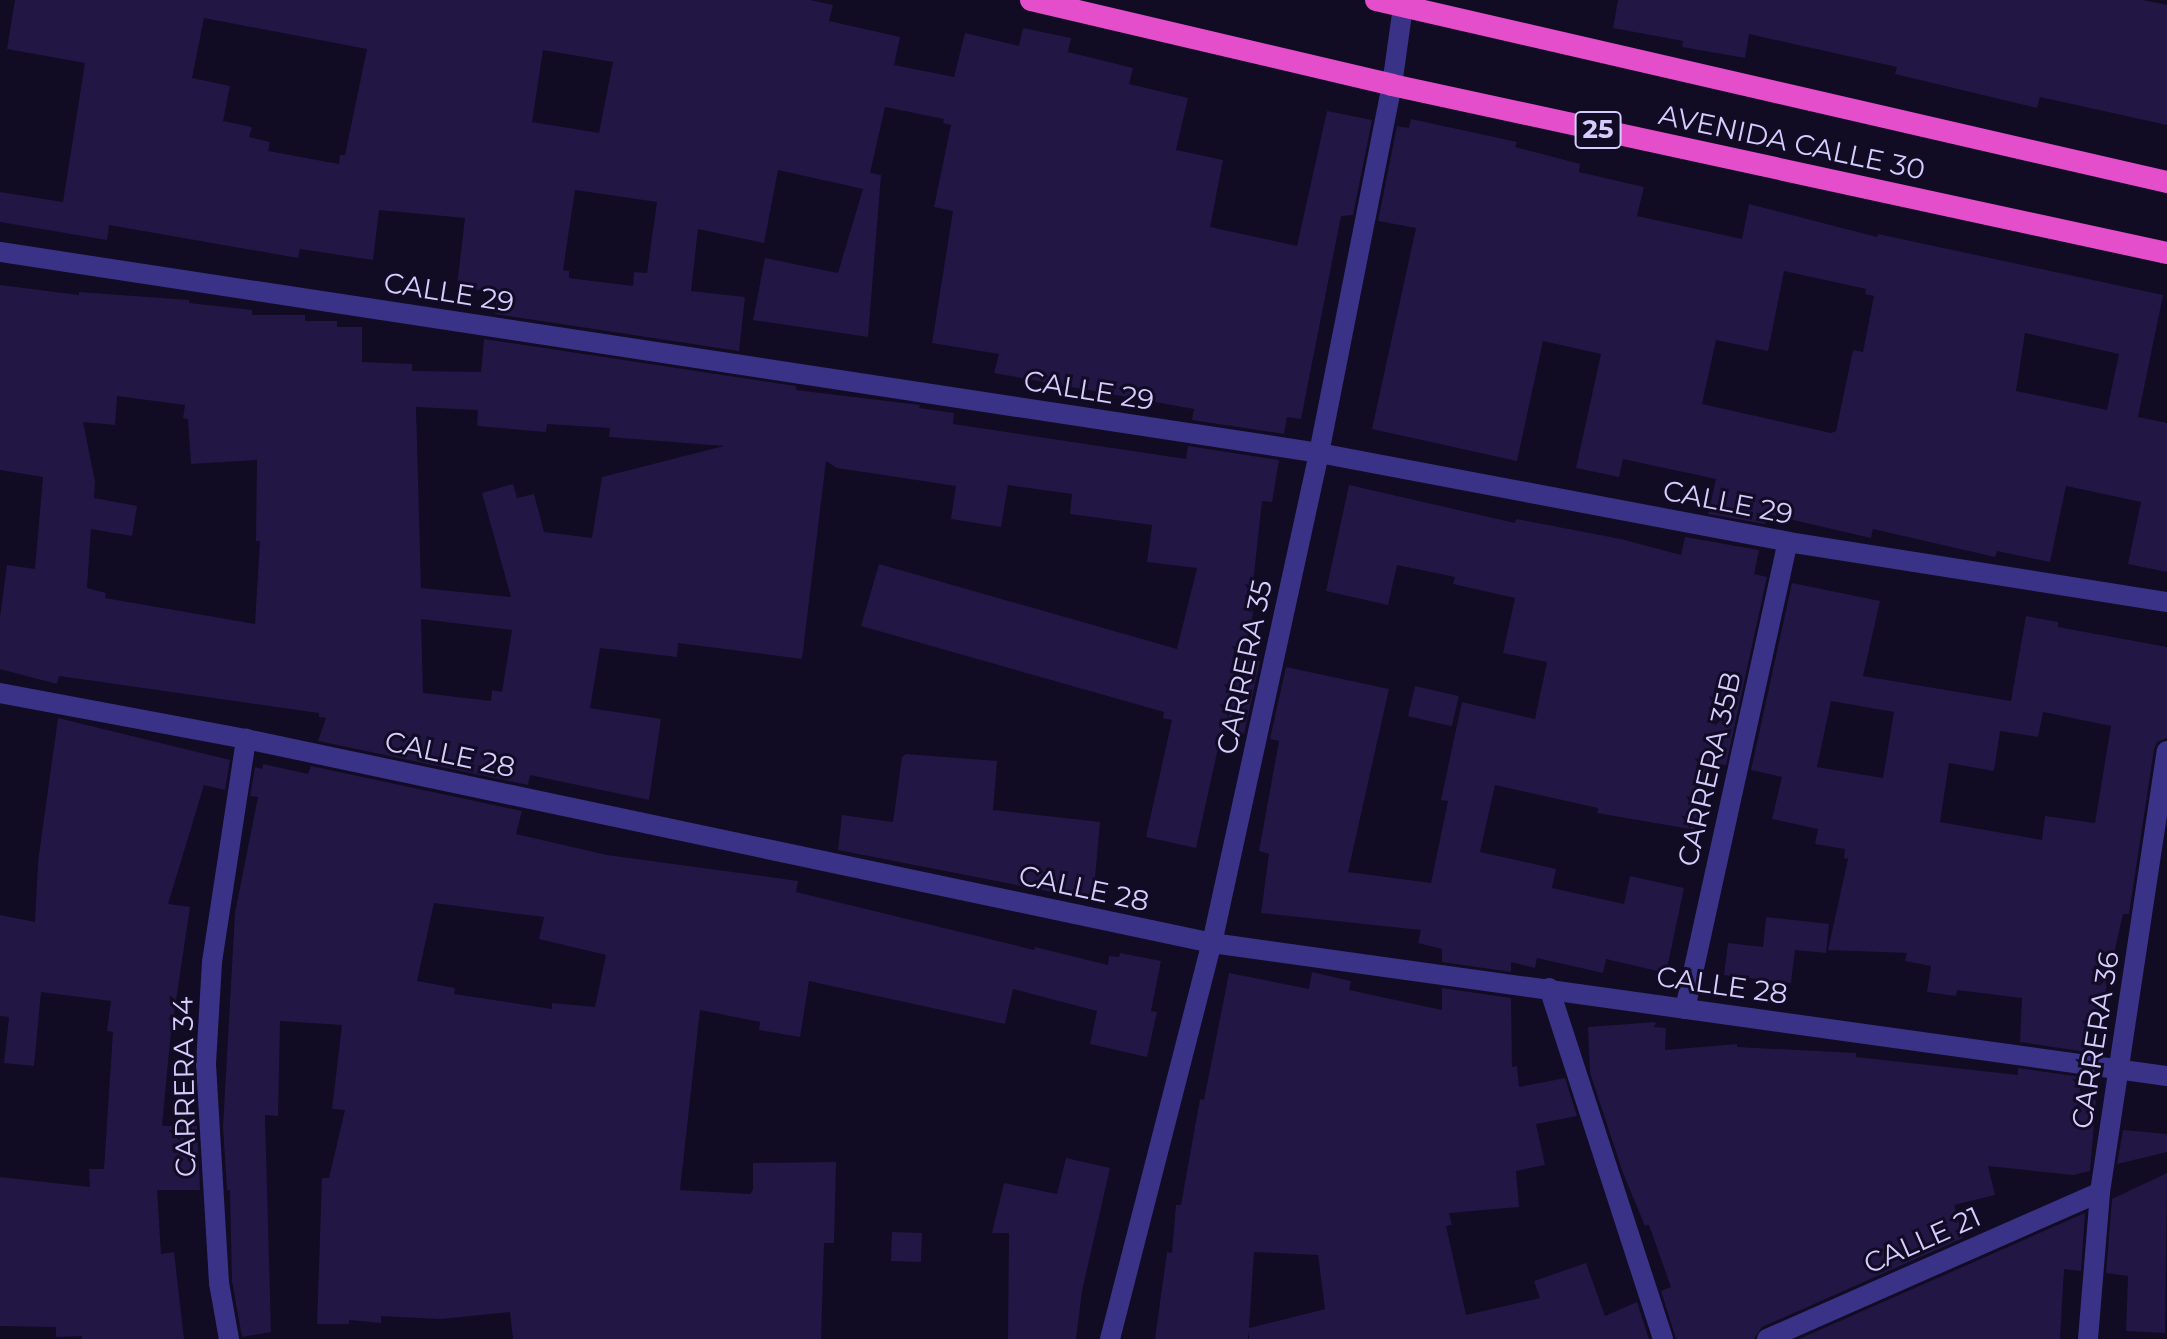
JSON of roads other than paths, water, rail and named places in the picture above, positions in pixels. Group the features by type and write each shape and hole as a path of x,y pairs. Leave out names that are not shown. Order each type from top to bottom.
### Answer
{"highway":[{"name":"AVENIDA CALLE 30","path":"1031,0 1392,85 2167,253"},
{"name":"AVENIDA CALLE 30","path":"1376,0 1403,3 2167,182"}],"street":[{"name":"CARRERA 35","path":"1110,1339 1212,943 1319,453 1392,85 1403,3"},
{"name":"CALLE 29","path":"0,252 1319,453 1788,542 2167,602"},
{"name":"CARRERA 35B","path":"1685,1009 1788,542"},
{"name":"CALLE 28","path":"0,693 246,739 1212,943 2167,1076"},
{"name":"CARRERA 34","path":"229,1339 219,1283 206,1063 212,962 246,739"},
{"name":"CARRERA 36","path":"2088,1339 2100,1192 2167,751"},
{"path":"1549,988 1663,1339"},
{"name":"CALLE 21","path":"1767,1339 2100,1192"}]}
